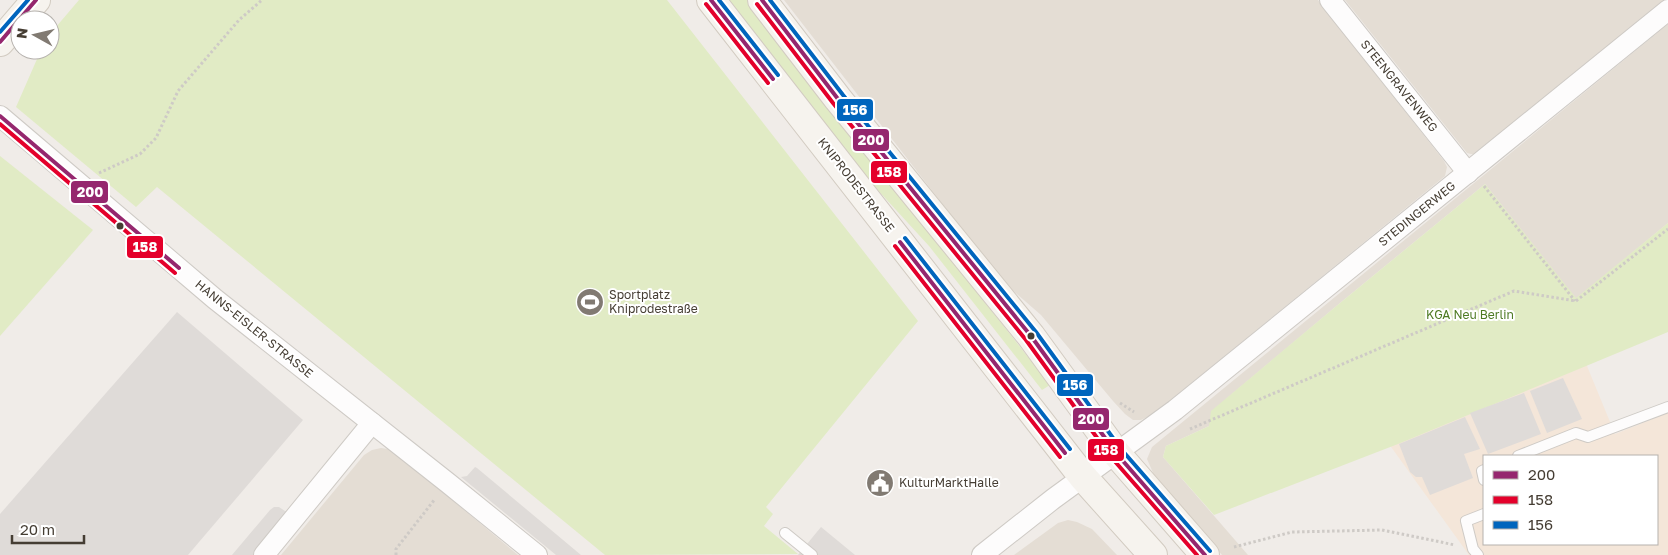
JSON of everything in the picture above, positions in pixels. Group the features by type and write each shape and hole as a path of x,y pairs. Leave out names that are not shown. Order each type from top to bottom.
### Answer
{"main road":[{"path":"0,42 36,0"},
{"name":"KNIPRODESTRASSE","path":"711,0 1083,477 1153,555"},
{"path":"762,0 844,106 1031,336 1116,452 1205,555"}],"street":[{"name":"STEENGRAVENWEG","path":"1330,0 1469,171"},
{"name":"STEDINGERWEG","path":"1116,452 1175,410 1668,10"},
{"name":"HANNS-EISLER-STRASSE","path":"0,116 216,299 448,482 537,555"},
{"path":"264,555 372,423"},
{"path":"982,555 1116,452"}],"lane":[{"path":"1521,455 1576,433 1588,437 1668,406"},
{"path":"1475,552 1466,521 1483,514"},
{"path":"785,532 812,555"}],"path":[{"path":"85,188 99,172 140,154 156,138 178,91 239,20 262,0"},
{"path":"1469,171 1576,301"},
{"path":"1218,417 1514,291 1576,301 1668,229"},
{"path":"396,555 396,549 448,482"},
{"path":"1234,547 1292,532 1382,530 1475,552"}],"shaded area":[{"path":"784,0 1318,0 1444,161 1447,167 1445,176 1155,413 1141,420 1133,420 1113,401 1041,315 1003,282"},
{"path":"1345,0 1665,0 1491,143 1476,154 1471,154 1467,153"},
{"path":"1668,24 1668,223 1576,299 1485,184 1226,399 1209,426 1166,446 1163,457 1248,555 1222,555 1154,475 1147,459 1152,447"},
{"path":"177,312 303,420 188,555 0,555 0,514"},
{"path":"1580,349 1615,434 1668,413 1668,555 1469,555 1381,433"},
{"path":"1563,378 1582,419 1547,433 1530,391"},
{"path":"1524,393 1541,434 1488,454 1470,413"},
{"path":"1465,417 1480,449 1464,454 1473,478 1430,495 1422,477 1416,477 1410,472 1399,444"},
{"path":"381,448 396,453 518,555 281,555 364,455 372,450"},
{"path":"475,467 581,555 556,555 461,477 467,476"},
{"path":"274,507 291,511 253,555 232,555 270,510"},
{"path":"1068,520 1092,529 1117,555 1014,555 1058,523"},
{"path":"821,527 855,555 798,555"}],"green space":[{"name":"Sportplatz Kniprodestraße","path":"79,0 667,0 918,321 766,507 773,514 764,526 798,554 605,555 157,187 136,207 16,107 37,60 60,60 60,22"},
{"path":"722,0 747,0 1050,385 1042,390 929,246 864,175"},
{"path":"0,156 93,230 0,336"},
{"name":"KGA Neu Berlin","path":"1485,184 1576,298 1668,223 1668,332 1398,444 1214,515 1163,457 1166,446 1209,426 1211,411"}],"transit line":[{"name":"156","path":"0,32 28,0"},
{"name":"200","path":"0,42 36,0"},
{"name":"200","path":"711,0 773,79"},
{"name":"156","path":"719,0 778,75"},
{"name":"200","path":"762,0 838,99 1031,336 1116,453 1205,555"},
{"name":"156","path":"770,0 843,95 1036,332 1121,449 1210,551"},
{"name":"158","path":"706,4 768,83"},
{"name":"158","path":"757,4 833,103 1026,340 1111,457 1197,555"},
{"name":"200","path":"0,116 179,268"},
{"name":"158","path":"0,124 175,273"},
{"name":"156","path":"905,238 1070,449"},
{"name":"200","path":"900,242 1065,453"},
{"name":"158","path":"895,246 1060,457"}],"place":[{"name":"Sportplatz Kniprodestraße","path":"590,302"},
{"name":"KulturMarktHalle","path":"880,483"}]}
